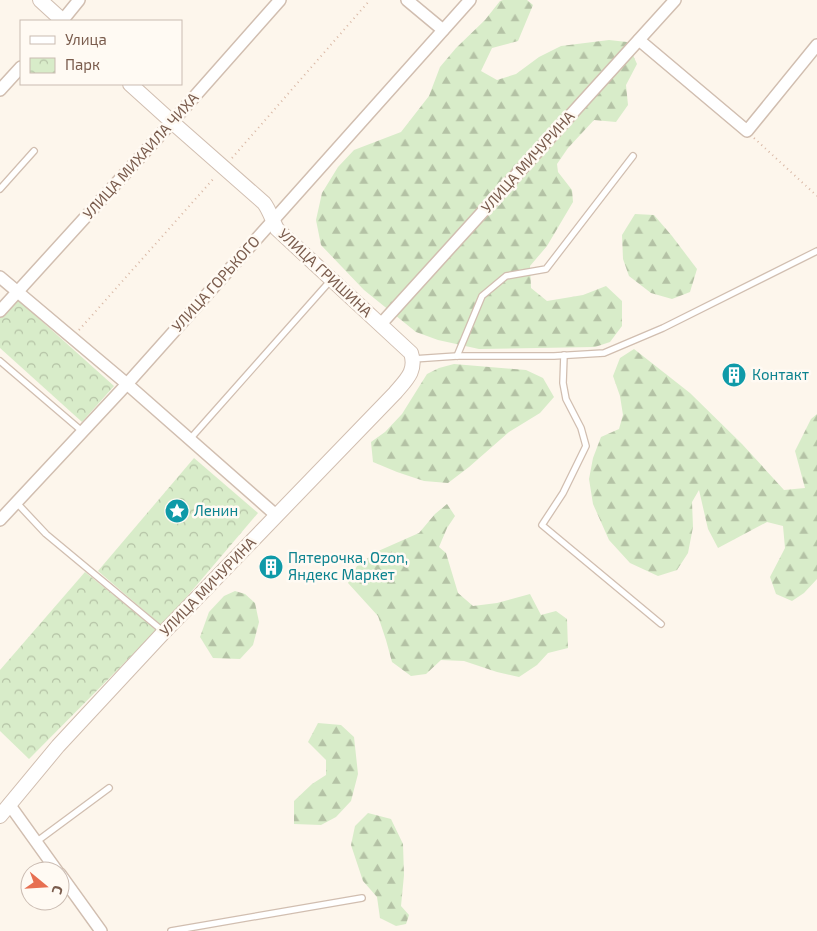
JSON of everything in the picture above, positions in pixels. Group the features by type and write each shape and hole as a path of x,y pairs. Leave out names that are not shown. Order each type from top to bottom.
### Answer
{"street":[{"path":"40,0 62,20"},
{"path":"64,20 80,0"},
{"name":"УЛИЦА МИХАИЛА ЧИХА","path":"0,311 280,0"},
{"path":"407,0 443,30"},
{"name":"УЛИЦА ГОРЬКОГО","path":"2,513 16,502 127,384 470,0"},
{"name":"УЛИЦА МИЧУРИНА","path":"380,325 675,0"},
{"path":"639,40 747,131 817,45"},
{"path":"0,90 20,68"},
{"name":"УЛИЦА ГРИШИНА","path":"131,85 264,203 269,209 276,230 406,347 413,359"},
{"path":"0,277 127,384 277,516"},
{"name":"УЛИЦА МИЧУРИНА","path":"0,816 58,746 164,632 400,388 408,378 412,369 413,359"},
{"path":"9,804 50,861"},
{"path":"70,888 101,931"}],"lane":[{"path":"0,189 34,151"},
{"path":"457,356 482,296 506,276 546,269 633,156"},
{"path":"413,359 457,356 604,353 662,328 817,251"},
{"path":"190,439 331,280"},
{"path":"564,355 563,383 566,399 582,428 586,446 563,493 542,525 661,624"},
{"path":"0,361 83,432"},
{"path":"16,502 46,534 164,632"},
{"path":"36,842 109,788"},
{"path":"171,931 362,898"}],"path":[{"path":"72,338 370,0"},
{"path":"747,131 817,196"}],"green space":[{"path":"527,0 533,5 518,41 492,48 481,71 497,80 516,74 539,57 561,46 609,40 627,42 637,64 626,85 628,105 616,122 594,120 568,148 557,164 558,172 572,190 573,202 547,246 530,266 531,288 547,301 583,295 606,286 622,301 622,326 610,342 595,347 479,349 438,340 416,332 364,290 321,245 316,220 322,193 338,167 354,150 401,132 429,96 440,67 456,48 485,20 500,1"},
{"path":"635,214 654,215 697,269 690,292 672,299 651,293 629,276 623,259 622,235"},
{"path":"16,298 114,386 82,422 0,348 0,317"},
{"path":"634,349 690,393 742,444 784,490 805,488 795,451 811,419 817,414 817,579 804,593 792,601 776,594 770,577 785,548 783,526 767,522 718,548 708,529 699,490 692,502 693,527 688,553 677,570 658,576 630,563 609,540 593,504 589,479 593,458 601,437 619,429 623,415 620,396 613,376 620,358"},
{"path":"454,364 526,370 543,378 554,397 540,413 509,432 448,483 424,481 373,462 371,442 385,432 402,414 427,374"},
{"path":"194,458 258,513 162,626 98,571"},
{"path":"447,504 455,516 447,528 439,547 446,553 458,593 473,606 497,603 530,594 541,615 556,611 567,619 568,648 548,653 537,665 519,677 464,661 441,660 426,674 411,676 392,662 378,616 348,583 357,566 376,552 419,533 435,514"},
{"path":"85,572 157,630 29,759 0,731 0,670"},
{"path":"235,591 245,594 255,603 259,622 253,645 240,659 213,658 200,637 209,612 224,596"},
{"path":"318,723 341,725 354,737 358,774 351,801 336,817 321,825 294,824 294,801 312,784 326,775 326,760 308,742"},
{"path":"368,813 391,819 403,844 404,875 401,906 409,915 406,924 396,926 380,918 377,897 363,881 351,845 355,826"}],"place":[{"name":"Контакт","path":"734,375"},
{"name":"Ленин","path":"177,511"},
{"name":"Пятерочка, Ozon, Яндекс Маркет","path":"271,567"}]}
